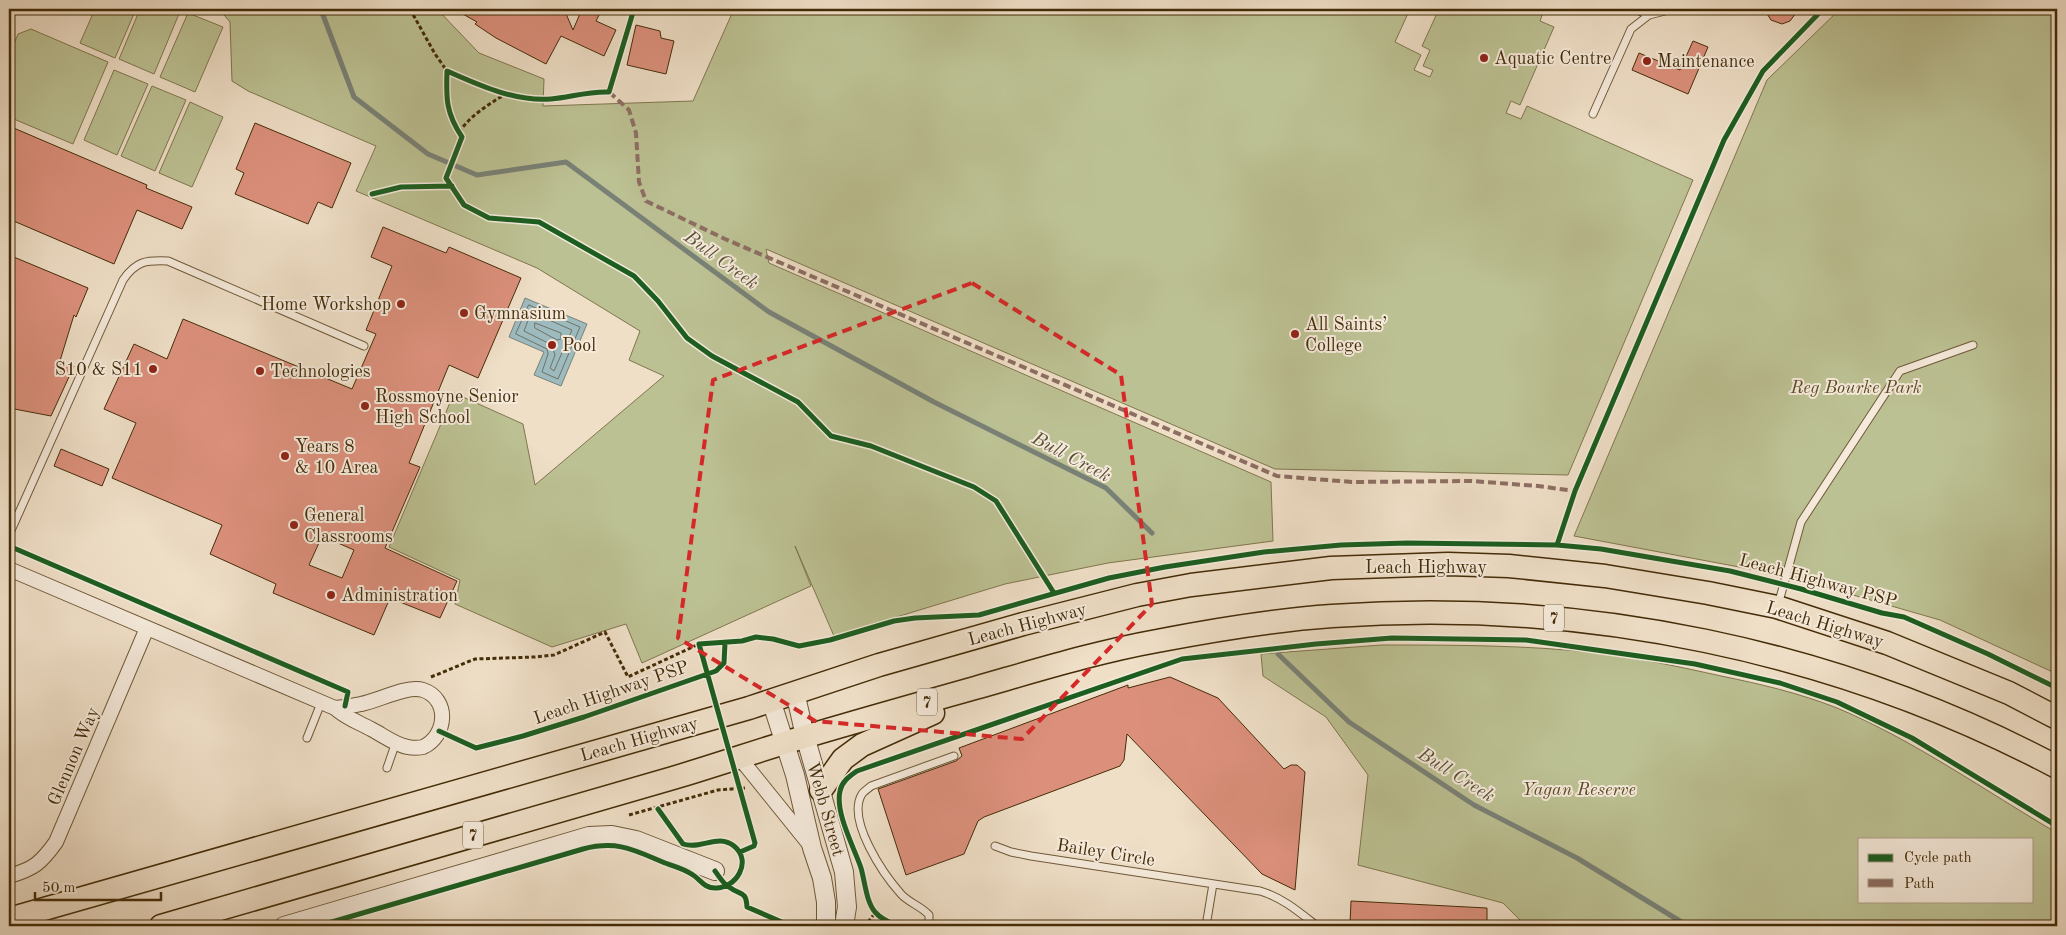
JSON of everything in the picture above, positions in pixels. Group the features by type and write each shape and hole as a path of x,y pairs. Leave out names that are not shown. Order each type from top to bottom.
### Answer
{"highway":[{"name":"Leach Highway","path":"9,919 308,832 498,780 771,700 879,665 1024,624 1137,595 1191,585 1331,568 1448,564 1509,566 1605,576 1708,593 1777,607 1895,646 2009,693 2057,718"},
{"name":"7","path":"161,926 1031,672 1150,642 1224,629 1332,616 1472,613 1594,621 1731,645 1842,677 1934,709 2007,740 2057,766"},
{"path":"821,790 844,759 862,745 891,730 1031,672"}],"street":[{"path":"9,569 334,708 344,717 409,748 423,747 439,731 443,712 439,702 432,695 422,690 406,690 373,701 334,708"},
{"name":"Glennon Way","path":"9,876 25,871 44,860 56,842 147,628"},
{"name":"Webb Street","path":"795,692 795,775 812,848 822,878 826,902 826,924"},
{"name":"Webb Street","path":"771,700 821,790 844,872 847,898 844,926"},
{"name":"Webb Street","path":"739,757 812,848"},
{"path":"284,926 589,836 612,835 636,840 715,871"},
{"path":"826,924 844,926"}],"lane":[{"path":"1635,9 1649,15"},
{"path":"1593,114 1631,29 1649,15 1673,9"},
{"path":"9,534 123,280 130,270 141,262 168,261 364,346"},
{"path":"1777,607 1801,522 1900,371 1973,345"},
{"path":"307,738 321,703"},
{"path":"387,768 396,742"},
{"path":"929,926 929,915 922,907 901,894 873,857 858,817 858,806 862,794 871,786 954,756"},
{"name":"Bailey Circle","path":"995,846 1031,856 1260,891 1276,896 1288,903 1317,926"},
{"path":"1206,926 1213,884"}],"path":[{"path":"410,9 434,54 447,71 455,74"},
{"path":"447,71 447,81"},
{"path":"500,92 516,95"},
{"path":"459,132 467,121 480,109 507,93"},
{"path":"454,125 462,138"},
{"path":"429,678 475,659 535,658 554,655 605,632 628,677 699,644 708,644"},
{"path":"699,644 701,651"},
{"path":"737,780 742,798"},
{"path":"629,815 718,790 737,787 751,789"},
{"path":"658,808 662,814"},
{"path":"867,924 878,915 871,906"}],"highlighted area":[{"path":"972,283 1121,375 1152,604 1022,739 815,721 678,638 713,380"}],"green space":[{"path":"95,9 136,9 115,58 80,43"},
{"path":"140,9 181,9 154,74 119,59"},
{"path":"219,9 437,9 479,53 544,79 543,106 693,101 734,9 1410,9 1395,42 1421,55 1414,70 1430,77 1433,70 1423,66 1430,50 1422,46 1439,9 1446,11 1447,9 1540,9 1544,10 1540,21 1554,27 1520,105 1511,101 1506,113 1521,119 1527,106 1693,180 1568,475 1275,469 766,249 769,263 1271,482 1273,541 1108,563 1005,584 834,636 795,546 811,586 642,663 626,624 552,647 455,604 460,580 389,547 454,393 523,424 535,485 664,376 629,360 640,331 537,268 356,191 376,146 248,91 232,81 230,22"},
{"name":"Reg Bourke Park","path":"1840,9 2057,9 2057,674 1940,620 1787,576 1574,536 1767,80"},
{"path":"188,13 223,27 195,92 160,77"},
{"path":"31,29 108,62 73,144 9,117 9,56 18,34"},
{"path":"114,70 148,84 117,155 84,140"},
{"path":"152,86 186,100 155,171 121,156"},
{"path":"190,102 223,117 192,187 159,173"},
{"name":"Yagan Reserve","path":"1382,645 1490,646 1544,648 1613,655 1675,666 1794,693 1837,708 1893,735 2057,833 2057,926 1526,926 1503,903 1358,865 1368,775 1326,717 1263,676 1261,654"}],"water":[{"name":"Pool","path":"525,298 587,324 561,386 534,375 544,352 509,337"}],"building":[{"path":"454,9 564,9 573,30 582,9 602,9 596,21 616,30 604,56 561,36 546,64 496,38 475,24 477,22"},
{"path":"1764,9 1799,9 1790,21 1782,24 1771,20"},
{"path":"636,25 660,31 661,38 674,41 666,74 627,65"},
{"name":"Maintenance","path":"1693,41 1708,47 1688,94 1632,70 1639,53 1680,70"},
{"path":"255,123 351,163 332,208 318,202 308,224 235,194 244,173 236,169"},
{"path":"9,126 147,185 146,188 192,207 182,229 137,210 114,264 9,219"},
{"path":"383,227 446,253 449,247 521,278 478,378 449,365 409,463 420,467 385,548 457,581 440,618 390,598 374,635 273,593 276,584 210,554 222,525 112,478 136,423 104,409 134,344 167,359 183,319 352,389 376,334 366,330 392,266 371,257","holes":["322,536 354,550 342,578 309,565"]},
{"path":"9,255 88,288 76,317 74,315 59,364 74,366 51,416 9,408"},
{"path":"61,449 109,469 102,486 54,466"},
{"path":"1170,677 1218,698 1284,769 1291,765 1297,765 1305,772 1295,890 1262,874 1127,734 1124,760 1120,766 984,817 978,821 964,854 906,875 878,789 956,761 962,756 959,748 1128,685 1128,688"},
{"path":"1351,901 1487,908 1487,926 1350,924"}],"waterway":[{"name":"Bull Creek","path":"318,9 323,15 354,97 428,154 477,175 566,162 769,312 934,402 1106,488 1152,533"},
{"name":"Bull Creek","path":"1278,654 1349,722 1474,805 1577,858 1688,926"}],"marked path":[{"path":"609,92 629,110 636,133 639,182 646,201 725,239 1277,476 1352,482 1472,481 1575,491"}],"cycle path":[{"path":"634,9 609,92 587,93 551,99 524,98 497,91 447,71 448,106 462,137 446,178 464,205 489,218 539,222 634,276 658,301 687,338 712,356 798,402 831,436 871,446 974,487 996,501 1054,593"},
{"path":"1557,545 1575,491 1724,140 1763,71 1823,9"},
{"path":"372,194 401,187 452,186"},
{"name":"Leach Highway PSP","path":"740,852 754,846 755,843 699,644 742,641 756,637 773,639 799,646 830,640 894,621 915,618 979,615 1109,578 1165,567 1264,552 1341,545 1407,543 1557,545 1601,549 1730,571 1801,589 1882,613 1904,617 1988,654 2057,688"},
{"path":"9,546 348,692 345,706"},
{"path":"898,926 883,919 872,908 861,868 840,809 841,787 857,771 1182,659 1316,644 1392,638 1526,640 1695,664 1780,683 1837,702 1912,738 2057,826"},
{"name":"Leach Highway PSP","path":"439,731 476,748 523,736 716,671 724,663 725,643"},
{"path":"318,926 595,846 616,846 635,850 687,871 711,888 723,887 735,879 742,866 742,859 740,852 734,846 722,841 696,845 683,844 658,809"},
{"path":"715,871 727,886 744,896 747,907 791,926"}],"place":[{"name":"Aquatic Centre","path":"1484,58"},
{"name":"Maintenance","path":"1647,61"},
{"name":"Home Workshop","path":"401,304"},
{"name":"Gymnasium","path":"464,313"},
{"name":"All Saints’ College","path":"1295,334"},
{"name":"Pool","path":"552,345"},
{"name":"S10 & S11","path":"153,369"},
{"name":"Technologies","path":"260,371"},
{"name":"Rossmoyne Senior High School","path":"365,406"},
{"name":"Years 8 & 10 Area","path":"285,456"},
{"name":"General Classrooms","path":"294,525"},
{"name":"Administration","path":"331,595"}]}
